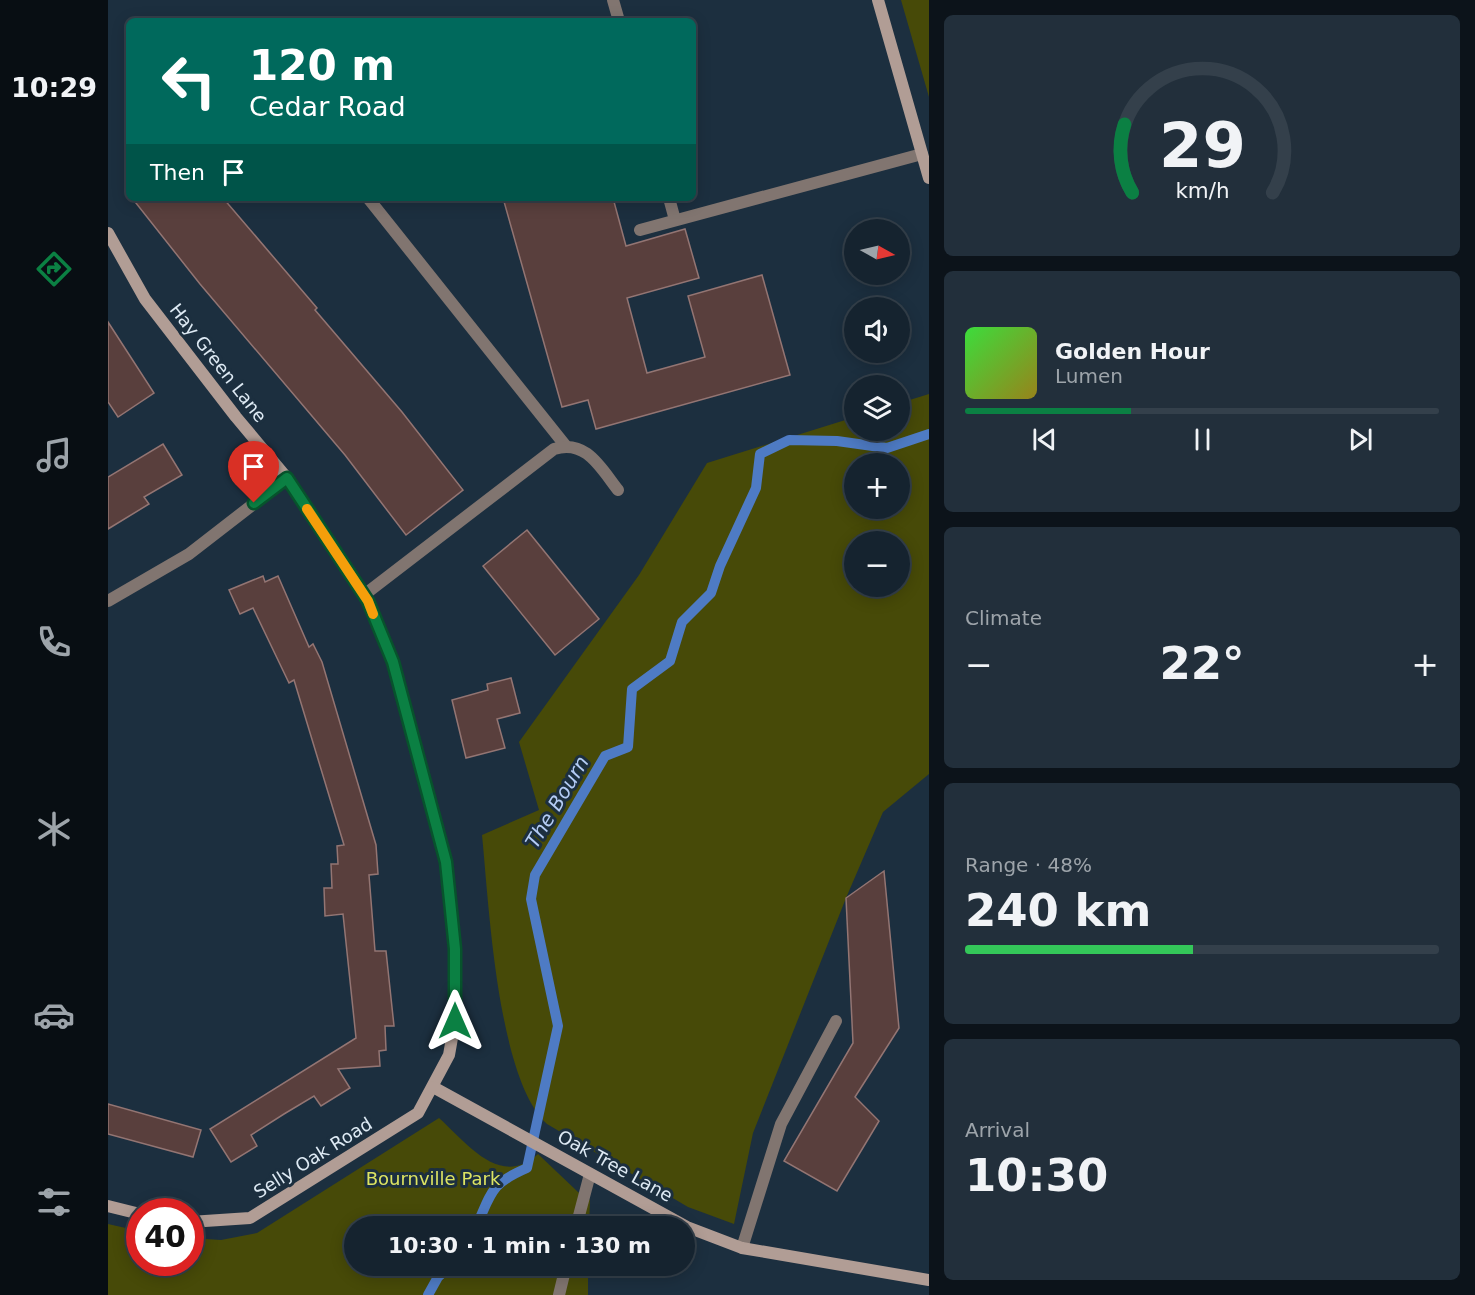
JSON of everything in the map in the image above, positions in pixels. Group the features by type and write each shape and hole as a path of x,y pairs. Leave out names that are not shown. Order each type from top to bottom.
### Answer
{"street":[{"path":"613,0 618,18"},
{"path":"878,0 929,178"},
{"path":"640,231 922,154"},
{"path":"370,201 420,267 565,446"},
{"path":"670,201 675,220"},
{"name":"Hay Green Lane","path":"108,234 146,299 236,417 287,478 364,595 393,662 446,862 455,949 455,1021 449,1055 433,1087"},
{"path":"364,595 554,449 576,446 589,453 618,490"},
{"path":"108,601 189,554 287,478"},
{"path":"742,1248 781,1124 836,1021"},
{"name":"Oak Tree Lane","path":"433,1087 526,1136 687,1227 742,1248 929,1280"},
{"name":"Selly Oak Road","path":"204,1221 250,1218 410,1120 418,1113 433,1087"},
{"path":"579,1216 590,1174"},
{"path":"108,1206 126,1211"},
{"path":"559,1295 564,1276"}],"green space":[{"path":"901,0 929,0 929,97"},
{"path":"929,394 929,774 883,812 846,898 753,1133 734,1224 688,1207 547,1124 530,1101 517,1069 506,1031 498,988 482,835 539,810 519,742 639,575 707,463 844,420 844,441 910,441 910,400"},
{"name":"Bournville Park","path":"439,1118 473,1150 497,1165 510,1167 524,1164 538,1154 578,1192 590,1200 589,1216 344,1216 344,1276 588,1276 588,1295 108,1295 108,1224 126,1228 126,1276 204,1276 204,1239 221,1240 257,1233"}],"building":[{"path":"134,201 226,201 317,308 315,310 402,412 463,490 406,535 345,455 200,284"},
{"path":"504,201 614,201 626,246 685,229 699,278 627,298 647,373 705,357 688,296 762,275 790,375 596,429 588,400 562,407"},
{"path":"108,322 154,393 118,417 108,402"},
{"path":"163,444 182,475 144,497 149,504 108,529 108,477"},
{"path":"527,530 599,619 555,655 483,566"},
{"path":"263,576 265,582 278,576 309,647 313,644 322,662 376,845 378,874 369,875 375,951 386,951 394,1026 385,1026 386,1050 379,1051 380,1066 338,1069 350,1088 321,1106 314,1096 284,1114 251,1135 257,1146 231,1162 210,1129 356,1038 343,914 325,916 324,888 332,888 331,864 338,864 337,846 344,845 294,680 289,683 253,608 240,614 229,590"},
{"path":"511,678 520,713 497,719 505,748 466,758 452,700 488,690 487,684"},
{"path":"884,871 899,1028 855,1097 879,1121 837,1191 784,1161 853,1043 846,898"},
{"path":"108,1104 201,1130 193,1157 108,1134"}],"waterway":[{"name":"The Bourn","path":"481,1216 499,1184 527,1168 558,1026 531,899 535,875 605,756 628,747 632,689 670,661 682,622 711,593 720,566 756,488 760,454 789,440 837,441 887,448 929,434"},
{"name":"The Bourn","path":"428,1295 439,1276"}],"slow traffic":[{"path":"307,509 368,601 373,614"}],"route":[{"path":"254,503 287,478 368,601 393,662 446,862 455,949 455,1021"}]}
